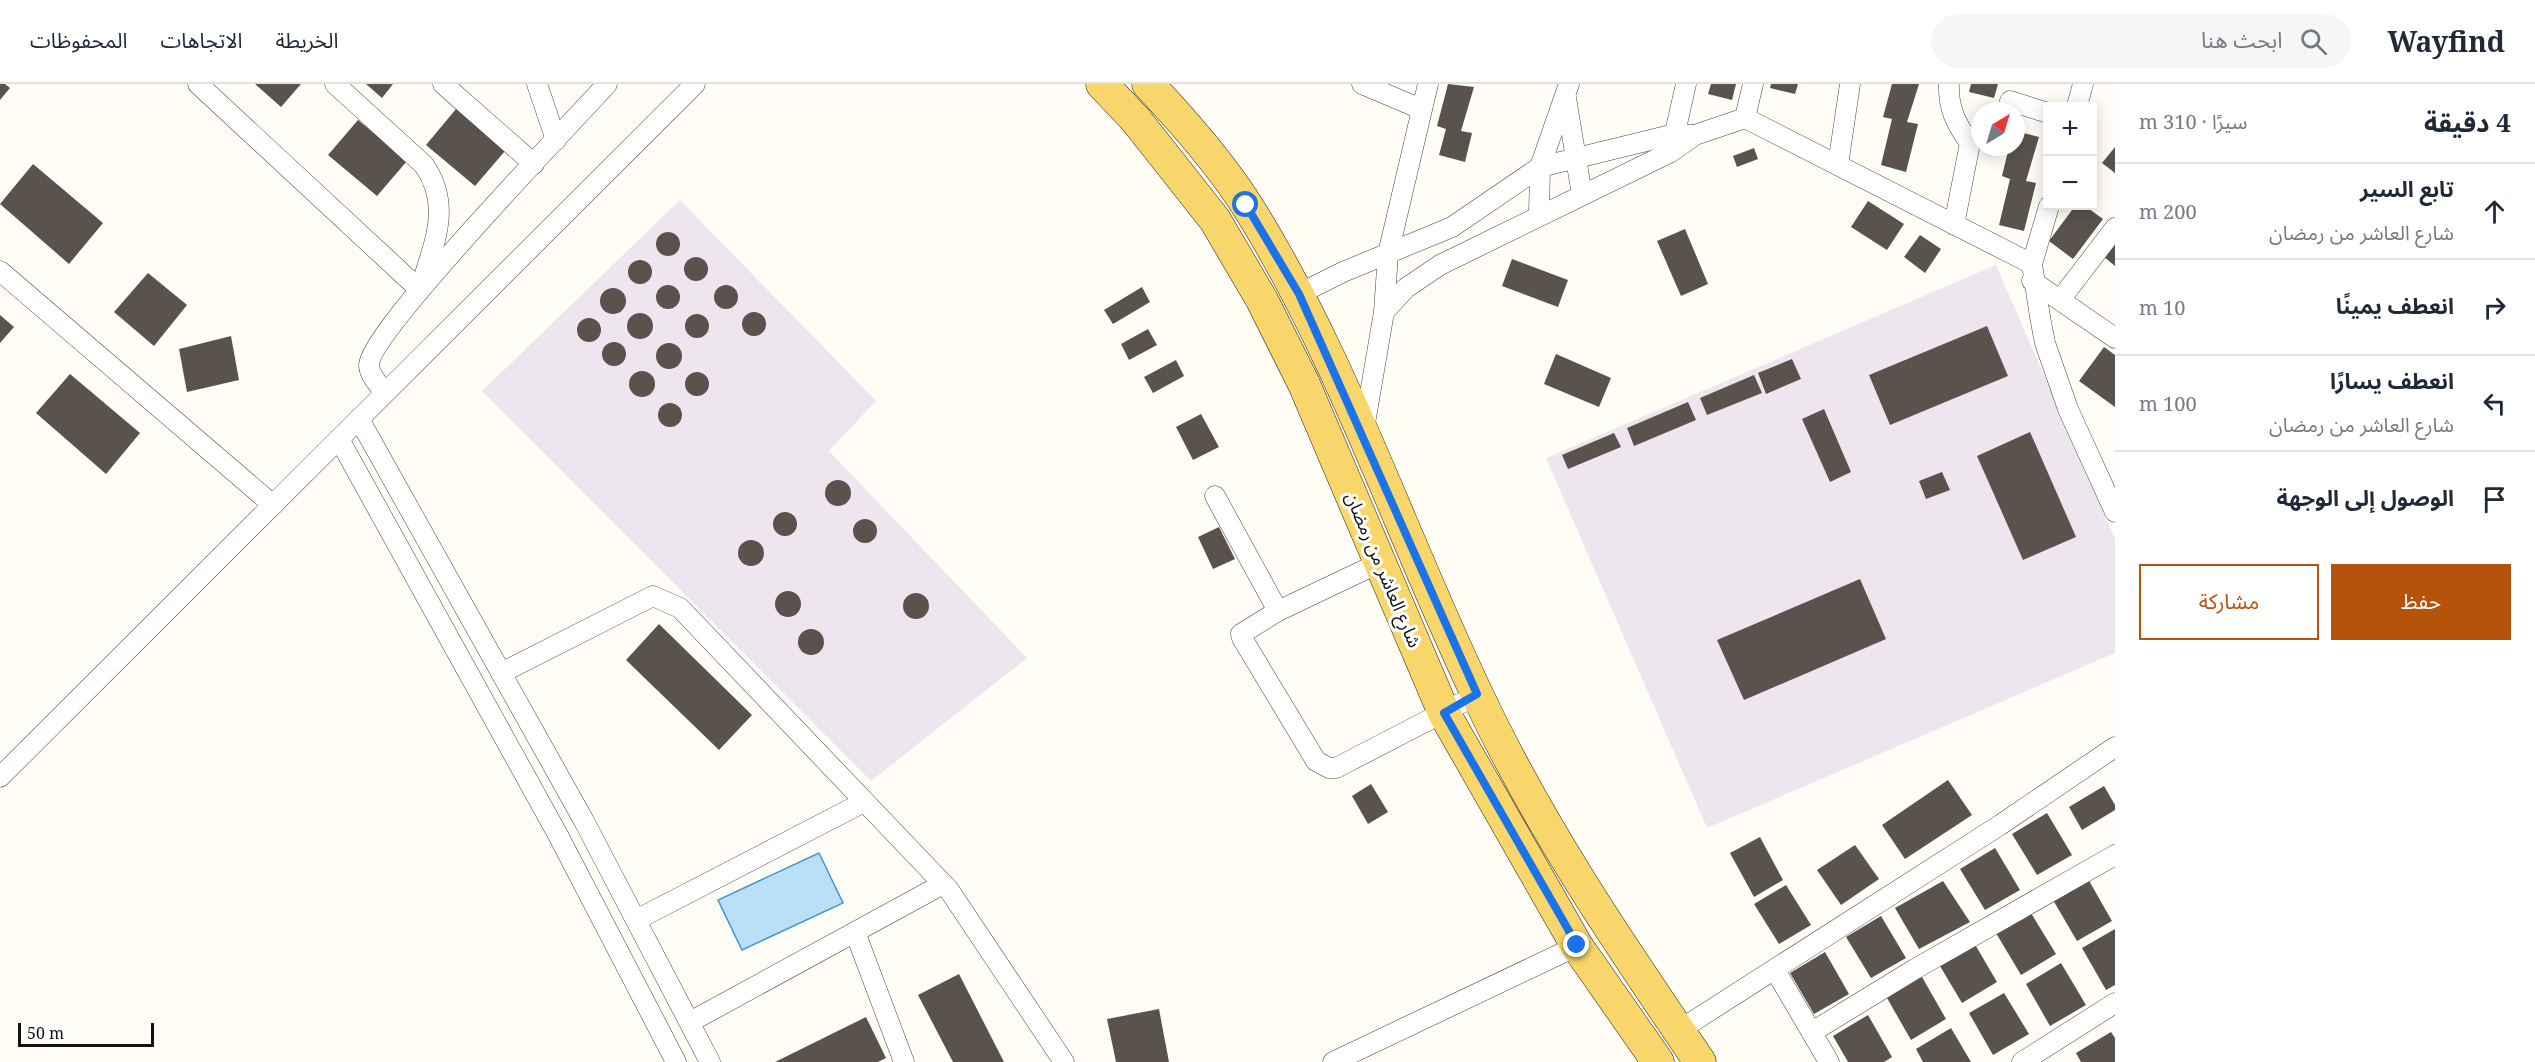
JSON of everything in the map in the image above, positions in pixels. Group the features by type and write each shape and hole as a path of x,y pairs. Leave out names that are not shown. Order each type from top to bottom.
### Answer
{"main road":[{"name":"شارع العاشر من رمضان","path":"1102,84 1136,120 1215,220 1262,300 1304,384 1444,713 1577,945 1658,1062"},
{"name":"شارع العاشر من رمضان","path":"1148,84 1186,124 1246,205 1299,294 1477,694 1521,782 1570,867 1622,950 1700,1062"}],"street":[{"path":"198,84 420,290"},
{"path":"335,84 424,165 434,180 439,196 439,222 420,290"},
{"path":"443,84 534,164"},
{"path":"537,84 556,140"},
{"path":"385,392 370,372 372,354 420,290 607,84"},
{"path":"0,777 695,84"},
{"path":"1362,84 1420,109"},
{"path":"1363,437 1370,382 1384,312 1388,254 1420,109 1428,84"},
{"path":"1673,143 1686,84"},
{"path":"1745,117 1753,84"},
{"path":"1838,165 1850,84"},
{"path":"1949,84 1948,101 1953,116 1971,135"},
{"path":"2078,102 2083,84"},
{"path":"1567,90 1582,195"},
{"path":"1539,214 1540,167 1567,90"},
{"path":"2009,99 2043,111"},
{"path":"1384,312 1421,275 1539,214 1582,195 1673,143 1745,117 1954,225 2032,273 2060,300 2112,331"},
{"path":"1299,294 1452,227 1540,167 1575,158 1673,143"},
{"path":"1954,225 1971,155"},
{"path":"2048,210 2032,273 2045,343 2057,379 2115,510"},
{"path":"2060,300 2115,228"},
{"path":"0,272 273,505"},
{"path":"359,419 636,920 710,1062"},
{"path":"339,439 558,835 676,1062"},
{"path":"1215,496 1278,611"},
{"path":"1379,563 1278,611 1244,630 1242,638 1321,766 1336,768 1477,694"},
{"path":"501,673 653,596 680,608 960,904 1064,1062"},
{"path":"1678,1030 2113,752"},
{"path":"636,920 864,802"},
{"path":"1812,1032 1915,969 2115,855"},
{"path":"690,1022 943,884"},
{"path":"855,932 904,1062"},
{"path":"1333,1062 1577,945"},
{"path":"1775,970 1829,1062"},
{"path":"2022,1062 2115,1003"}],"shaded area":[{"path":"680,200 876,401 829,451 1027,658 871,781 482,391"},
{"path":"1996,265 2115,539 2115,653 1707,828 1546,458"}],"water":[{"path":"819,853 843,903 742,950 718,900"}],"building":[{"path":"0,84 5,84 10,88 0,100"},
{"path":"255,84 301,84 281,107"},
{"path":"366,84 393,84 382,98"},
{"path":"1448,84 1474,87 1461,131 1472,133 1465,162 1439,155 1446,129 1437,126"},
{"path":"1711,84 1736,84 1732,100 1708,94"},
{"path":"1771,84 1798,84 1795,94 1770,88"},
{"path":"1892,84 1919,84 1907,122 1918,124 1906,172 1881,165 1892,119 1883,117"},
{"path":"1971,84 1998,84 1994,98 1969,92"},
{"path":"456,109 505,151 475,186 426,145"},
{"path":"358,120 407,161 377,196 328,155"},
{"path":"2025,133 2039,137 2026,181 2036,183 2024,231 1999,225 2010,179 2002,176 2007,156 2025,156"},
{"path":"2115,147 2115,173 2102,163"},
{"path":"1754,148 1758,159 1737,167 1733,156"},
{"path":"33,164 103,223 69,264 0,204"},
{"path":"1868,201 1904,224 1887,250 1851,227"},
{"path":"2072,210 2091,210 2103,219 2073,259 2049,241"},
{"path":"1685,229 1708,284 1681,296 1657,241"},
{"path":"663,232 673,232 680,239 680,249 673,256 663,256 656,249 656,239"},
{"path":"1920,235 1941,249 1925,273 1904,257"},
{"path":"2115,240 2115,266 2103,256"},
{"path":"691,257 701,257 708,264 708,274 701,281 691,281 684,274 684,264"},
{"path":"1512,259 1568,280 1558,307 1502,286"},
{"path":"635,260 645,260 652,267 652,277 645,284 635,284 628,277 628,267"},
{"path":"148,273 187,305 154,346 114,312"},
{"path":"668,285 677,288 680,297 677,306 668,309 659,306 656,297 659,288"},
{"path":"721,285 731,285 738,292 738,302 731,309 721,309 714,302 714,292"},
{"path":"1142,287 1150,302 1113,324 1104,310"},
{"path":"613,288 622,292 626,301 622,310 613,314 604,310 600,301 604,292"},
{"path":"749,312 759,312 766,319 766,329 759,336 749,336 742,329 742,319"},
{"path":"640,313 649,317 653,326 649,335 640,339 631,335 627,326 631,317"},
{"path":"692,314 702,314 709,321 709,331 702,338 692,338 685,331 685,321"},
{"path":"0,315 14,327 0,343"},
{"path":"584,318 594,318 601,325 601,335 594,342 584,342 577,335 577,325"},
{"path":"1987,326 2008,376 1890,425 1869,375"},
{"path":"1148,329 1157,345 1129,360 1121,344"},
{"path":"231,336 239,380 187,392 179,349"},
{"path":"609,342 619,342 626,349 626,359 619,366 609,366 602,359 602,349"},
{"path":"669,343 678,347 682,356 678,365 669,369 660,365 656,356 660,347"},
{"path":"2104,347 2115,355 2115,407 2079,381"},
{"path":"1556,354 1611,378 1599,407 1544,384"},
{"path":"1792,359 1801,379 1766,394 1758,373"},
{"path":"1176,360 1184,376 1153,393 1144,377"},
{"path":"642,371 651,375 655,384 651,393 642,397 633,393 629,384 633,375"},
{"path":"692,372 702,372 709,379 709,389 702,396 692,396 685,389 685,379"},
{"path":"70,374 140,433 106,474 36,413"},
{"path":"1754,375 1762,393 1707,415 1700,398"},
{"path":"1688,402 1696,420 1634,446 1627,428"},
{"path":"665,403 675,403 682,410 682,420 675,427 665,427 658,420 658,410"},
{"path":"1824,409 1851,472 1830,482 1802,419"},
{"path":"1201,414 1219,447 1193,460 1176,427"},
{"path":"2030,432 2076,537 2023,560 1977,456"},
{"path":"1614,433 1621,447 1568,469 1562,455"},
{"path":"1942,472 1950,490 1926,499 1919,481"},
{"path":"838,480 847,484 851,493 847,502 838,506 829,502 825,493 829,484"},
{"path":"780,512 790,512 797,519 797,529 790,536 780,536 773,529 773,519"},
{"path":"860,519 870,519 877,526 877,536 870,543 860,543 853,536 853,526"},
{"path":"1219,527 1235,559 1213,569 1198,537"},
{"path":"751,540 760,544 764,553 760,562 751,566 742,562 738,553 742,544"},
{"path":"1860,579 1886,639 1744,700 1717,640"},
{"path":"788,591 797,595 801,604 797,613 788,617 779,613 775,604 779,595"},
{"path":"916,593 925,597 929,606 925,615 916,619 907,615 903,606 907,597"},
{"path":"659,624 752,715 719,750 626,660"},
{"path":"811,629 820,633 824,642 820,651 811,655 802,651 798,642 802,633"},
{"path":"1948,780 1972,815 1905,859 1882,825"},
{"path":"1371,784 1388,812 1368,824 1352,796"},
{"path":"2104,786 2115,805 2115,810 2082,830 2069,807"},
{"path":"2047,813 2072,855 2037,875 2012,834"},
{"path":"1760,837 1783,880 1754,897 1730,853"},
{"path":"1855,845 1879,879 1841,905 1817,870"},
{"path":"1995,848 2020,890 1985,910 1960,869"},
{"path":"2088,879 2112,921 2077,941 2053,900"},
{"path":"1943,881 1970,922 1919,949 1895,908"},
{"path":"1786,885 1811,925 1779,944 1754,904"},
{"path":"2031,913 2056,954 2021,975 1996,933"},
{"path":"1881,916 1906,958 1871,978 1846,937"},
{"path":"2115,929 2115,985 2106,990 2082,948"},
{"path":"1973,941 1997,982 1962,1003 1937,961"},
{"path":"1825,952 1849,994 1814,1014 1790,973"},
{"path":"2061,963 2086,1005 2050,1026 2026,984"},
{"path":"959,974 1004,1062 953,1062 918,995"},
{"path":"1922,977 1946,1019 1911,1040 1887,998"},
{"path":"2004,993 2029,1034 1993,1055 1969,1013"},
{"path":"1159,1009 1169,1062 1116,1062 1107,1019"},
{"path":"1868,1015 1892,1057 1884,1062 1848,1062 1833,1036"},
{"path":"866,1017 886,1058 878,1062 775,1062"},
{"path":"1951,1028 1971,1062 1923,1062 1916,1049"},
{"path":"2111,1032 2115,1038 2115,1062 2081,1062 2076,1053"}],"route":[{"path":"1246,205 1299,294 1477,694 1444,713 1577,945"}]}
